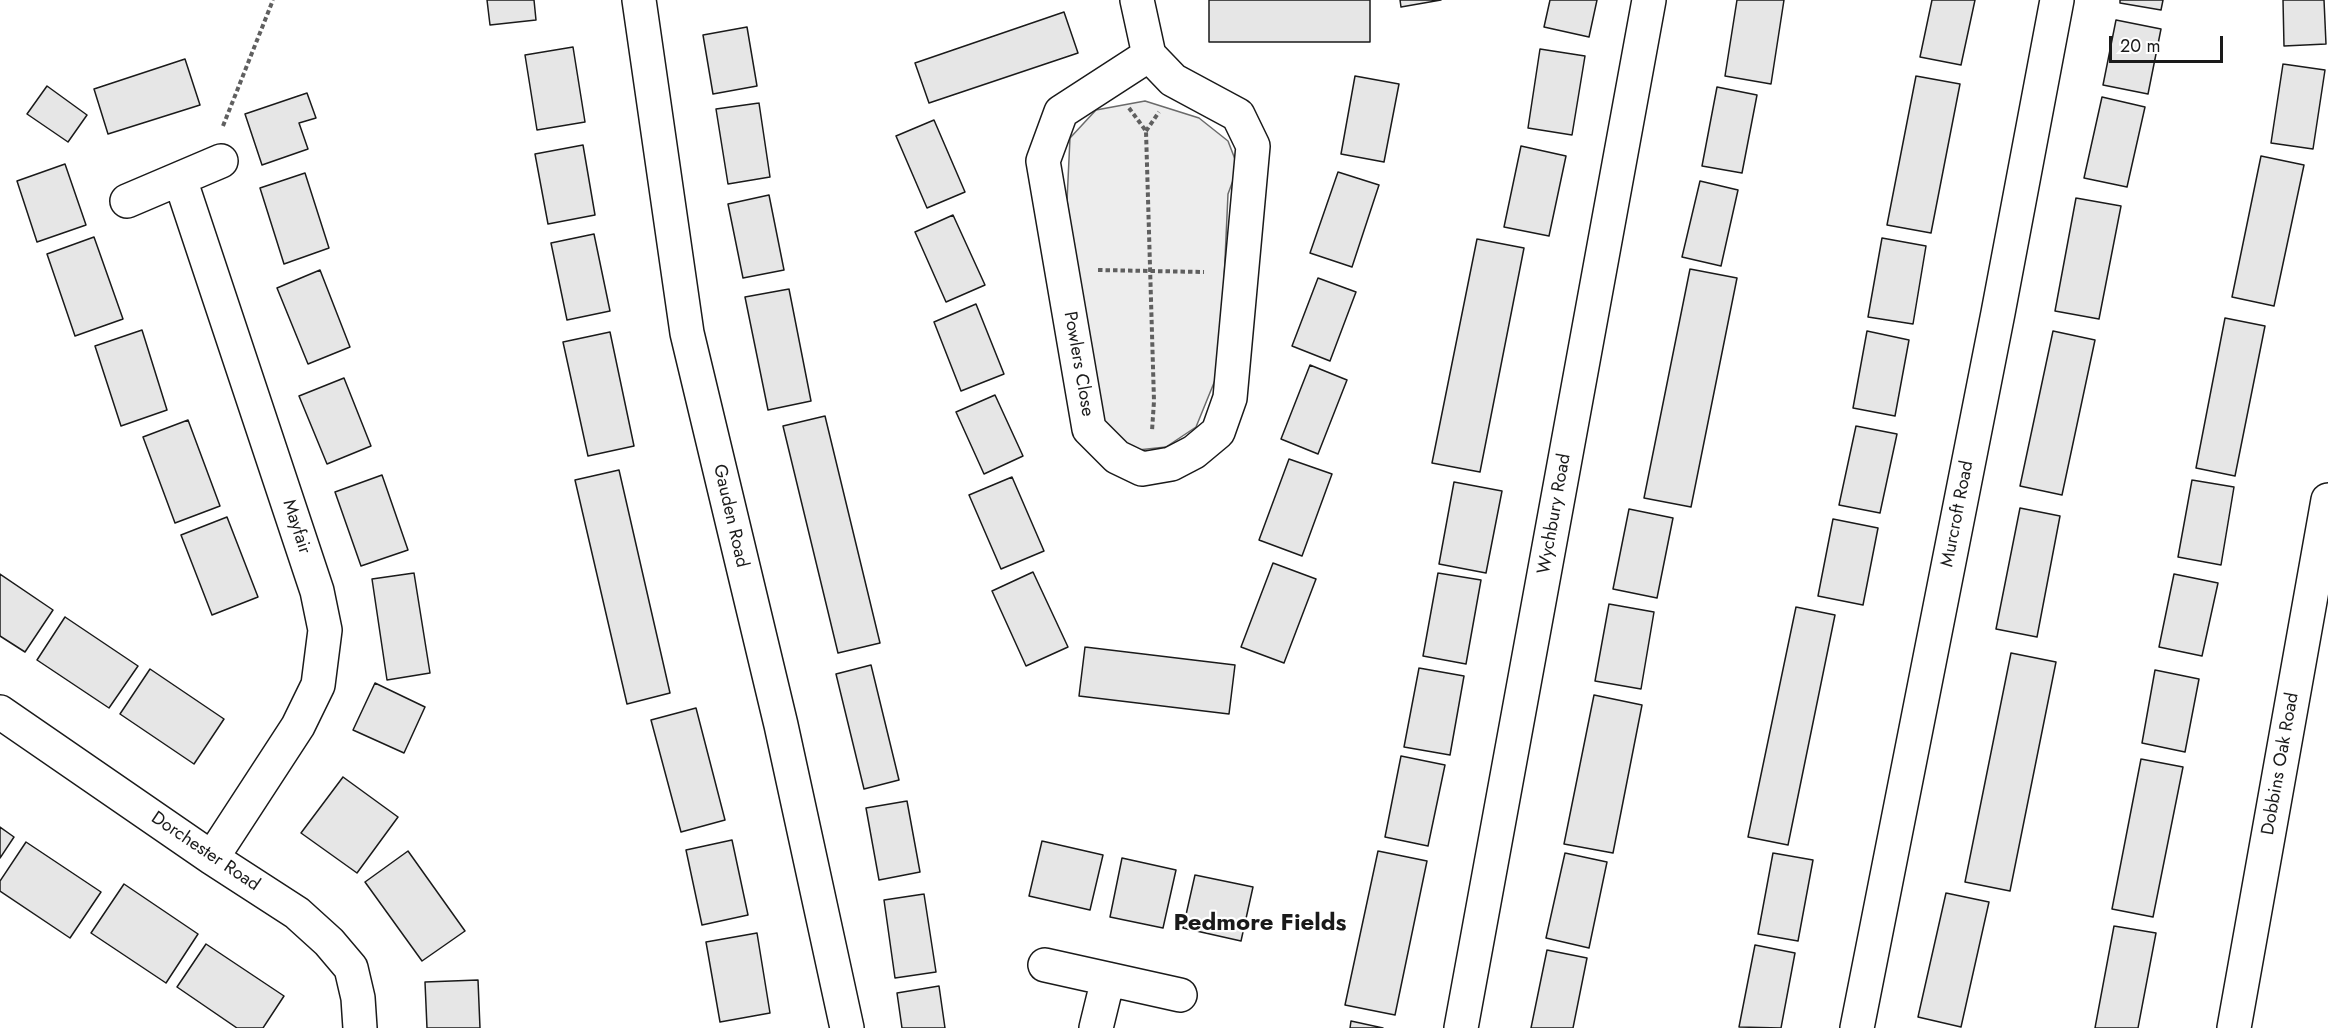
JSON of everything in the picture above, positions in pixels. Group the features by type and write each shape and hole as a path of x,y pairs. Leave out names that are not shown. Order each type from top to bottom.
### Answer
{"street":[{"name":"Gauden Road","path":"639,0 687,333 781,725 847,1028"},
{"path":"1137,0 1149,55 1173,80 1238,115 1253,146 1230,398 1218,432 1194,452 1171,465 1149,468"},
{"name":"Wychbury Road","path":"1461,1028 1649,0"},
{"name":"Murcroft Road","path":"1857,1028 1998,313 2057,0"},
{"name":"Powlers Close","path":"1149,55 1061,112 1042,161 1089,429 1117,457 1142,469 1149,468"},
{"path":"127,201 203,170"},
{"name":"Mayfair","path":"203,170 317,591 325,630 318,685 298,726 212,858"},
{"name":"Dobbins Oak Road","path":"2234,1028 2328,500"},
{"name":"Dorchester Road","path":"0,712 212,858 297,913 329,942 351,968 358,998 360,1028"},
{"path":"1045,964 1180,995"},
{"path":"1096,1028 1108,979"}],"path":[{"path":"203,170 273,0"},
{"path":"1109,80 1146,132 1154,401 1149,468"},
{"path":"1062,270 1241,272"}],"shaded area":[{"path":"1145,101 1199,118 1228,141 1238,167 1228,194 1220,368 1196,427 1166,447 1138,450 1117,441 1100,415 1067,201 1070,138 1096,110"}],"building":[{"path":"487,0 534,0 536,20 490,25"},
{"path":"1209,0 1370,0 1370,42 1209,42"},
{"path":"1400,0 1441,0 1401,7"},
{"path":"1550,0 1597,0 1589,37 1544,27"},
{"path":"1737,0 1784,0 1771,84 1725,76"},
{"path":"1932,0 1975,0 1961,65 1920,57"},
{"path":"2120,0 2163,0 2161,10 2120,3"},
{"path":"2283,0 2324,0 2326,44 2284,46"},
{"path":"1064,12 1078,53 929,103 915,63"},
{"path":"2116,20 2161,29 2148,94 2103,85"},
{"path":"747,27 757,86 713,94 703,35"},
{"path":"573,47 585,122 537,130 525,55"},
{"path":"1540,49 1585,56 1572,135 1528,128"},
{"path":"185,59 200,105 108,134 94,89"},
{"path":"2283,64 2325,70 2313,149 2271,143"},
{"path":"1355,76 1399,84 1384,162 1341,154"},
{"path":"1916,76 1960,84 1931,233 1887,225"},
{"path":"47,86 87,115 68,142 27,114"},
{"path":"1717,87 1757,95 1742,173 1702,166"},
{"path":"307,93 316,118 299,123 308,149 262,165 245,114"},
{"path":"2102,97 2145,107 2127,187 2084,178"},
{"path":"759,103 770,177 728,184 716,109"},
{"path":"934,120 965,192 927,208 896,136"},
{"path":"583,145 595,215 548,224 535,154"},
{"path":"1521,146 1566,156 1549,236 1504,227"},
{"path":"2261,156 2304,165 2274,306 2232,297"},
{"path":"65,164 86,225 37,242 17,181"},
{"path":"1338,172 1379,185 1352,267 1310,253"},
{"path":"305,173 329,248 284,264 260,188"},
{"path":"1700,181 1738,190 1721,266 1682,257"},
{"path":"769,195 784,270 743,278 728,204"},
{"path":"2076,198 2121,206 2099,319 2055,311"},
{"path":"953,215 985,285 946,302 915,232"},
{"path":"594,234 610,311 567,320 551,243"},
{"path":"94,237 123,319 75,336 47,254"},
{"path":"1882,238 1926,246 1913,324 1868,317"},
{"path":"1477,239 1524,248 1480,472 1432,463"},
{"path":"1690,269 1737,278 1691,507 1644,498"},
{"path":"320,270 350,347 308,364 277,288"},
{"path":"1318,278 1356,292 1330,361 1292,346"},
{"path":"789,289 811,401 768,410 745,297"},
{"path":"976,304 1004,374 961,391 934,322"},
{"path":"2225,318 2265,326 2235,476 2196,468"},
{"path":"142,330 167,410 121,426 95,346"},
{"path":"1867,331 1909,340 1895,416 1853,408"},
{"path":"2053,331 2095,340 2062,495 2020,486"},
{"path":"610,332 634,446 588,456 563,342"},
{"path":"1310,365 1347,380 1318,454 1281,439"},
{"path":"344,378 371,446 327,464 299,396"},
{"path":"995,395 1023,456 984,474 956,412"},
{"path":"825,416 880,643 838,653 783,426"},
{"path":"188,420 220,506 175,523 143,437"},
{"path":"1856,426 1897,434 1880,513 1839,505"},
{"path":"1289,459 1332,474 1302,556 1259,540"},
{"path":"619,470 670,693 627,704 575,480"},
{"path":"382,475 408,550 361,566 335,492"},
{"path":"1012,477 1044,551 1001,569 969,495"},
{"path":"2192,480 2234,487 2221,565 2178,557"},
{"path":"1454,482 1502,491 1486,573 1439,564"},
{"path":"2020,508 2060,516 2037,637 1996,629"},
{"path":"1629,509 1673,518 1657,598 1613,589"},
{"path":"227,517 258,597 212,615 181,535"},
{"path":"1833,519 1878,528 1863,605 1818,596"},
{"path":"1273,563 1316,579 1284,663 1241,647"},
{"path":"1033,572 1068,647 1026,666 992,591"},
{"path":"414,573 430,673 387,680 372,579"},
{"path":"1438,573 1481,580 1466,664 1423,656"},
{"path":"0,574 53,610 25,652 0,636"},
{"path":"2174,574 2218,583 2202,656 2159,647"},
{"path":"1609,604 1654,612 1641,689 1595,681"},
{"path":"1796,607 1835,615 1788,845 1748,837"},
{"path":"65,617 138,666 109,708 37,660"},
{"path":"1085,647 1235,665 1229,714 1079,696"},
{"path":"2011,653 2056,662 2010,891 1965,882"},
{"path":"871,665 899,780 864,789 836,674"},
{"path":"1419,668 1464,676 1450,755 1404,747"},
{"path":"150,669 224,719 194,764 120,714"},
{"path":"2155,670 2199,679 2185,752 2142,743"},
{"path":"375,683 425,707 404,753 353,730"},
{"path":"1594,695 1642,705 1613,853 1564,844"},
{"path":"696,708 725,820 681,832 651,720"},
{"path":"1401,756 1445,765 1428,846 1385,837"},
{"path":"2141,759 2183,767 2153,917 2112,909"},
{"path":"343,777 398,817 357,873 301,833"},
{"path":"907,801 920,872 879,880 866,808"},
{"path":"0,827 14,837 0,858"},
{"path":"732,840 748,915 702,925 686,850"},
{"path":"1042,841 1103,855 1090,910 1029,896"},
{"path":"26,842 101,892 70,938 0,891 0,881"},
{"path":"408,851 465,931 422,961 365,882"},
{"path":"1378,851 1427,861 1395,1015 1345,1005"},
{"path":"1565,853 1607,862 1589,948 1546,938"},
{"path":"1773,853 1813,860 1798,941 1758,934"},
{"path":"1122,858 1176,870 1163,928 1110,917"},
{"path":"1195,875 1253,887 1241,941 1183,928"},
{"path":"124,884 198,934 166,983 91,933"},
{"path":"1946,893 1989,902 1961,1027 1918,1017"},
{"path":"924,894 936,972 895,978 884,900"},
{"path":"2114,926 2156,933 2138,1028 2095,1028"},
{"path":"757,933 770,1013 720,1022 706,942"},
{"path":"206,944 284,996 263,1028 237,1028 177,987"},
{"path":"1755,945 1795,953 1781,1028 1739,1027"},
{"path":"1547,950 1587,958 1573,1028 1531,1028"},
{"path":"478,980 480,1028 427,1028 425,982"},
{"path":"939,986 945,1028 902,1028 897,993"},
{"path":"1351,1021 1383,1028 1350,1028"}],"district":[{"name":"Pedmore Fields","path":"1260,924"}]}
